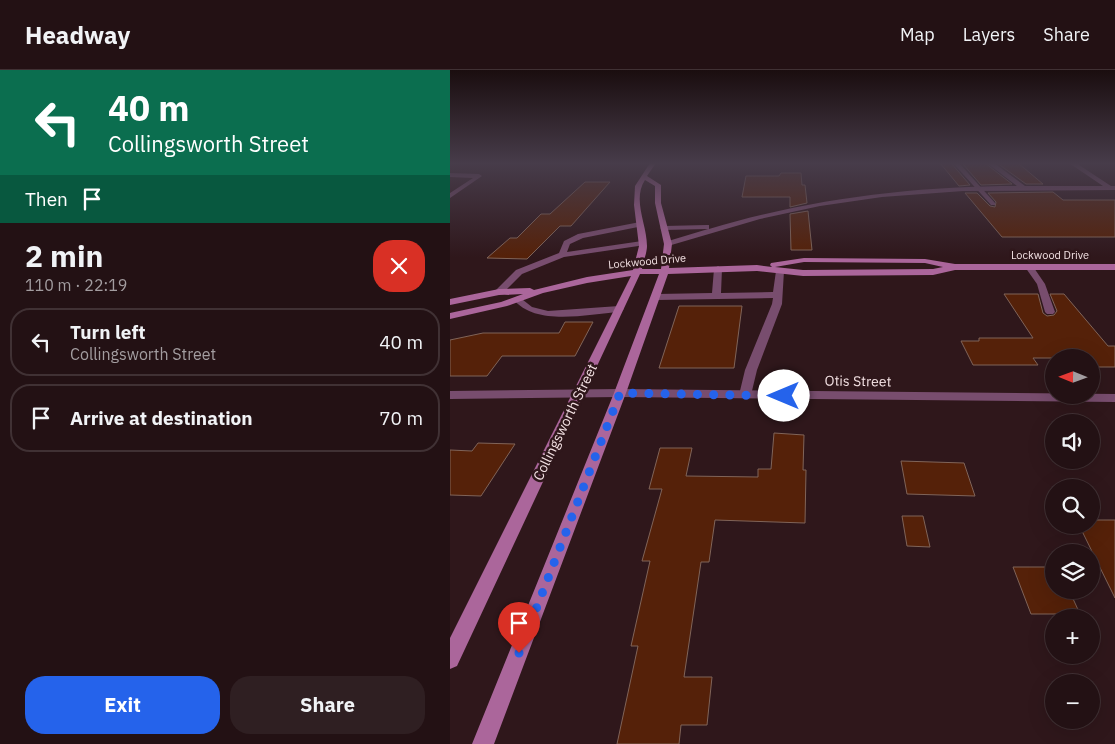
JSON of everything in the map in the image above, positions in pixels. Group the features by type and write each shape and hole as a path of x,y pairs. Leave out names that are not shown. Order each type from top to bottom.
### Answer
{"main road":[{"name":"Collingsworth Street","path":"450,659 637,272 642,243 637,205 638,194"},
{"path":"483,744 620,393 665,270 668,244 658,203 658,194"},
{"name":"Lockwood Drive","path":"757,268 804,260 926,261 955,267 1115,267"},
{"name":"Lockwood Drive","path":"450,302 499,292 540,290 587,280 637,272 665,270 757,268 803,273 933,272 955,267"},
{"name":"Lockwood Drive","path":"450,316 504,304 540,290"}],"street":[{"path":"668,244 718,226 770,213 849,199 891,194"},
{"path":"985,194 993,204"},
{"path":"562,255 567,244 581,236 640,224"},
{"path":"664,228 718,226"},
{"path":"499,292 519,272 562,255 598,248 642,243"},
{"path":"1029,267 1041,284 1050,312"},
{"path":"716,296 718,269"},
{"path":"745,395 751,370 777,304 780,270"},
{"path":"656,297 777,295"},
{"path":"518,299 529,309 548,314 620,309"},
{"name":"Otis Street","path":"450,395 620,393 1115,398"}],"building":[{"path":"571,194 599,194 571,226 560,226 527,259 487,258 510,238 517,238 541,214 550,214"},
{"path":"742,194 806,194 807,203 790,207 790,197 742,197"},
{"path":"966,194 978,194 990,206 995,207 996,202 989,194 1056,194 1063,200 1115,200 1115,237 1002,237"},
{"path":"808,211 812,250 791,250 790,214"},
{"path":"1004,294 1038,294 1043,313 1047,316 1054,315 1057,311 1050,294 1064,294 1108,346 1115,346 1115,367 1100,367 1100,349 1045,349 1045,358 1033,358 1038,365 973,365 961,341 979,341 979,338 1033,338"},
{"path":"679,306 742,306 734,368 659,368"},
{"path":"565,322 593,322 575,356 502,356 487,376 450,376 450,340 483,333 559,333"},
{"path":"774,433 804,435 803,470 806,470 805,523 715,520 709,562 701,562 684,677 712,677 707,725 681,725 679,744 617,744 638,646 631,646 650,561 642,561 662,489 649,489 660,448 692,448 686,476 758,477 758,469 771,469"},
{"path":"478,443 515,444 481,496 450,495 450,450 472,451"},
{"path":"901,461 964,463 975,496 907,494"},
{"path":"902,516 923,516 930,547 907,546"},
{"path":"1100,520 1115,520 1115,598 1100,568 1100,544 1088,544 1083,534 1100,534"},
{"path":"1013,567 1045,567 1045,599 1073,599 1078,609 1045,609 1045,614 1031,614"}],"route":[{"path":"519,653 620,393 784,396"}]}
